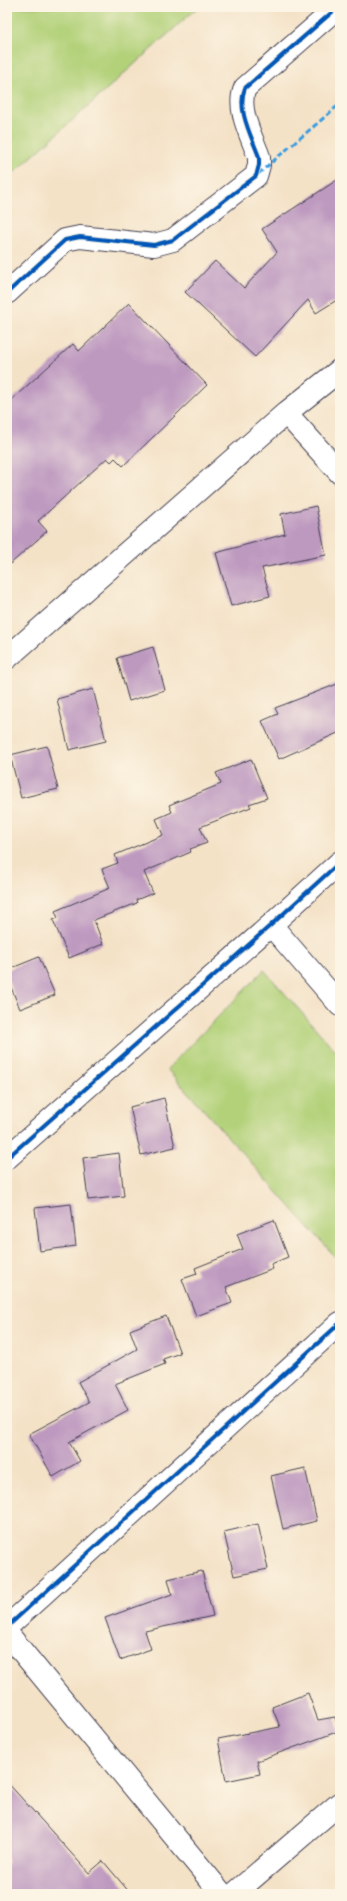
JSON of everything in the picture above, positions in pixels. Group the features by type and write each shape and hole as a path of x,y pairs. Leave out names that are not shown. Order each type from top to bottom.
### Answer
{"street":[{"path":"7,293 65,240 80,237 154,245 165,244 173,240 256,176 260,165 259,157 242,108 242,96 245,88 338,7"},
{"path":"7,658 286,413 340,370"},
{"path":"286,413 340,473"},
{"path":"7,1158 271,925 340,862"},
{"path":"271,925 340,1005"},
{"path":"7,1627 340,1323"},
{"path":"7,1633 222,1894"},
{"path":"234,1894 340,1803"}],"green space":[{"path":"7,7 198,7 7,179"},
{"path":"264,970 340,1056 340,1262 167,1069"}],"building":[{"path":"340,178 340,298 316,313 308,300 255,357 185,292 215,261 244,288 277,252 262,229"},
{"path":"129,303 207,385 123,466 115,458 111,462 107,458 38,521 47,531 7,567 7,404 73,344 79,351"},
{"path":"316,506 326,555 262,568 270,596 231,606 216,553 285,534 281,514"},
{"path":"153,647 165,690 129,701 117,658"},
{"path":"340,683 340,732 279,759 262,721 278,714 275,708"},
{"path":"93,689 106,741 69,750 57,699"},
{"path":"47,746 58,789 21,798 10,755"},
{"path":"251,759 267,798 249,804 251,807 200,827 207,843 190,849 191,852 144,872 153,893 136,900 137,903 94,920 103,944 69,958 53,920 58,918 55,911 110,888 102,869 118,863 115,855 163,835 156,819 172,812 169,805 221,784 216,773"},
{"path":"39,957 55,995 20,1009 7,978 7,970"},
{"path":"164,1098 175,1147 141,1155 130,1107"},
{"path":"119,1153 124,1196 88,1200 83,1158"},
{"path":"71,1204 76,1246 40,1251 35,1208"},
{"path":"274,1220 288,1257 271,1264 273,1269 226,1287 232,1303 196,1316 182,1279 197,1274 195,1268 243,1249 237,1234"},
{"path":"166,1316 180,1353 163,1359 165,1364 115,1384 128,1410 69,1442 80,1461 53,1477 29,1434 89,1402 78,1382 137,1349 130,1330"},
{"path":"305,1468 317,1521 283,1529 271,1476"},
{"path":"258,1524 268,1569 234,1576 224,1532"},
{"path":"202,1571 213,1616 145,1631 151,1649 120,1660 105,1618 172,1594 168,1579"},
{"path":"308,1693 318,1720 335,1717 339,1731 257,1761 260,1774 226,1781 218,1739 280,1727 272,1707"},
{"path":"7,1782 89,1873 103,1861 131,1894 7,1894"}],"marked path":[{"path":"258,174 340,104"}],"cycle path":[{"path":"7,293 65,240 80,237 154,245 173,240 256,176 259,165 259,157 246,123 242,105 245,88 338,7"},
{"path":"7,1158 271,925 340,862"},
{"path":"7,1627 340,1323"}]}
